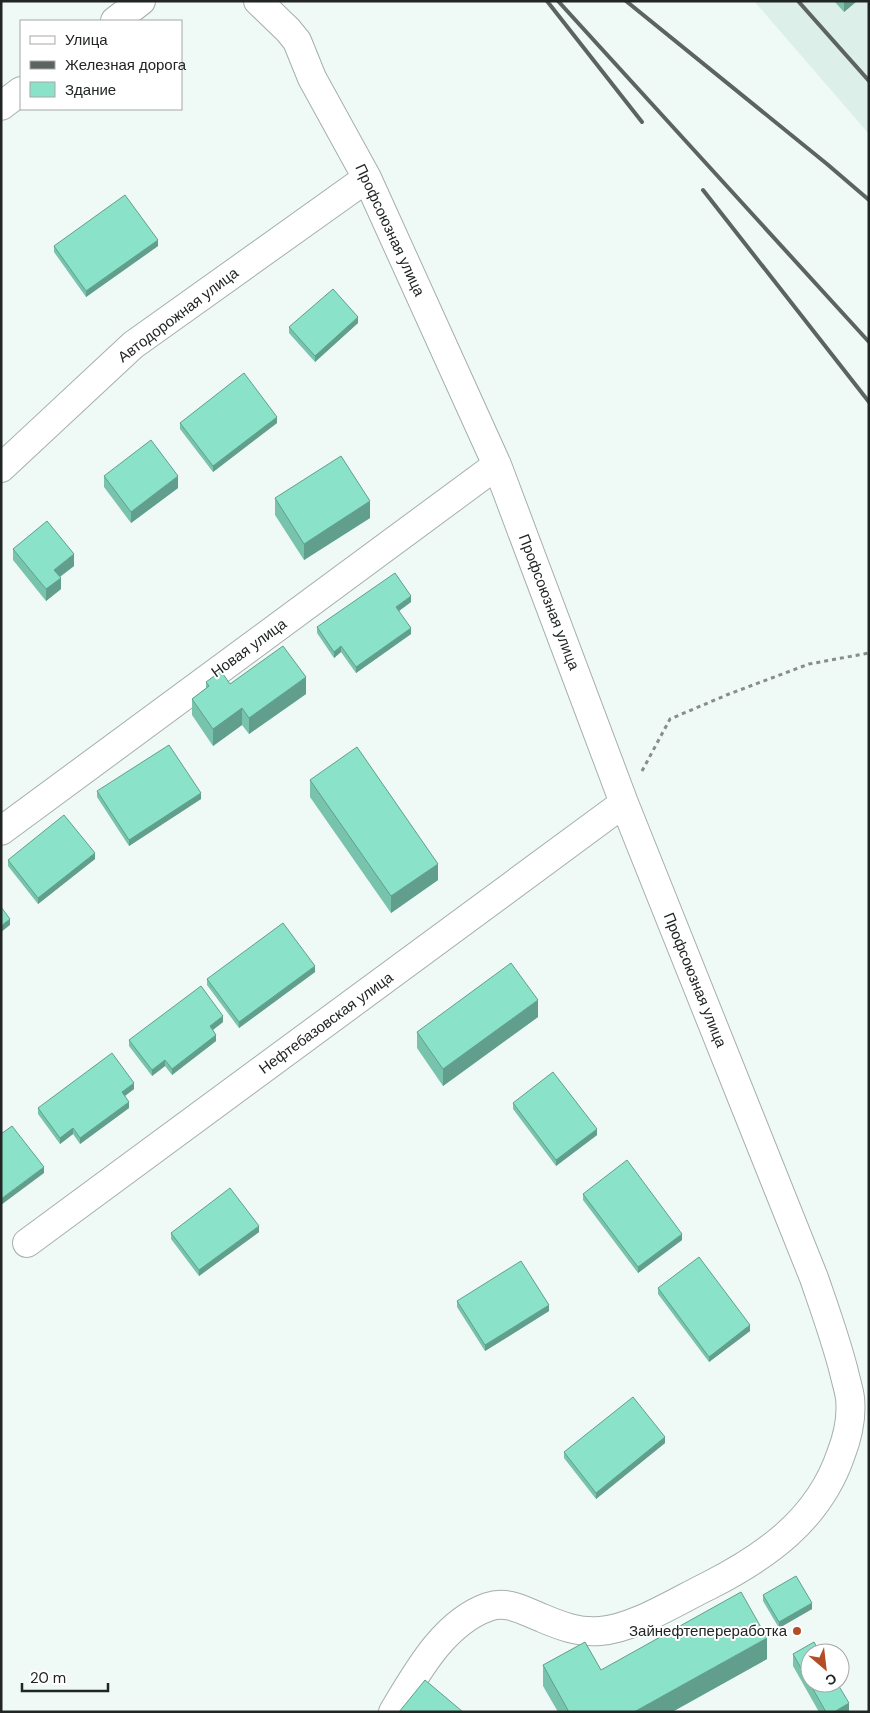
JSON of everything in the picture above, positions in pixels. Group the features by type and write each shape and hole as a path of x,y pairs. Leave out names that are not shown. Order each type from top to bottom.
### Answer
{"street":[{"path":"116,20 141,1"},
{"name":"Профсоюзная улица","path":"258,1 297,41 312,78 367,178 497,465 624,803 814,1278 838,1349 850,1396 851,1409 845,1444 829,1484 807,1516 781,1540 755,1560 678,1601 614,1630 594,1632 575,1630 547,1620 523,1608 503,1604 488,1607 457,1626 426,1658 393,1712"},
{"path":"1,106 20,92"},
{"name":"Автодорожная улица","path":"1,468 133,345 367,178"},
{"name":"Новая улица","path":"1,831 497,465"},
{"name":"Нефтебазовская улица","path":"27,1243 624,803"}],"path":[{"path":"624,803 670,719 729,694 809,664 869,653"}],"shaded area":[{"path":"754,1 869,1 869,134"}],"building":[{"path":"125,195 158,240 86,291 54,246"},
{"path":"333,289 358,317 315,356 289,327"},
{"path":"244,373 277,417 213,466 180,423"},
{"path":"151,440 178,476 131,512 104,476"},
{"path":"341,456 370,501 304,544 275,498"},
{"path":"47,521 74,554 54,570 61,578 46,589 13,549"},
{"path":"395,573 411,596 396,607 411,628 356,667 341,646 334,652 317,627"},
{"path":"283,646 306,677 249,718 242,708 213,729 192,699 209,686 206,682 221,671 230,684"},
{"path":"169,745 201,793 129,840 97,791"},
{"path":"357,747 438,864 391,896 310,780"},
{"path":"64,815 95,853 38,898 8,860"},
{"path":"1,907 10,919 1,926"},
{"path":"283,923 315,966 239,1022 207,979"},
{"path":"511,963 538,1000 443,1069 417,1032"},
{"path":"201,986 223,1016 210,1026 216,1035 172,1069 165,1060 152,1070 129,1040"},
{"path":"112,1053 134,1083 122,1092 129,1102 80,1138 73,1128 60,1138 38,1108"},
{"path":"553,1072 597,1129 556,1160 513,1103"},
{"path":"12,1126 44,1167 1,1199 1,1134"},
{"path":"627,1160 682,1234 638,1267 583,1194"},
{"path":"230,1188 259,1226 199,1270 171,1233"},
{"path":"699,1257 750,1325 709,1357 658,1288"},
{"path":"521,1261 549,1305 485,1345 457,1301"},
{"path":"633,1397 665,1437 596,1493 564,1452"},
{"path":"796,1576 812,1603 779,1622 763,1595"},
{"path":"741,1592 767,1638 634,1712 569,1712 543,1665 585,1642 601,1670"},
{"path":"800,1650 800,1666 793,1654"},
{"path":"425,1680 463,1712 399,1712"},
{"path":"815,1693 843,1693 849,1703 834,1712 826,1712"}],"railway":[{"path":"547,1 642,122"},
{"path":"558,1 869,342"},
{"path":"626,1 869,200"},
{"path":"798,1 869,81"},
{"path":"703,190 869,402"}],"place":[{"name":"Зайнефтепереработка","path":"797,1631"}]}
